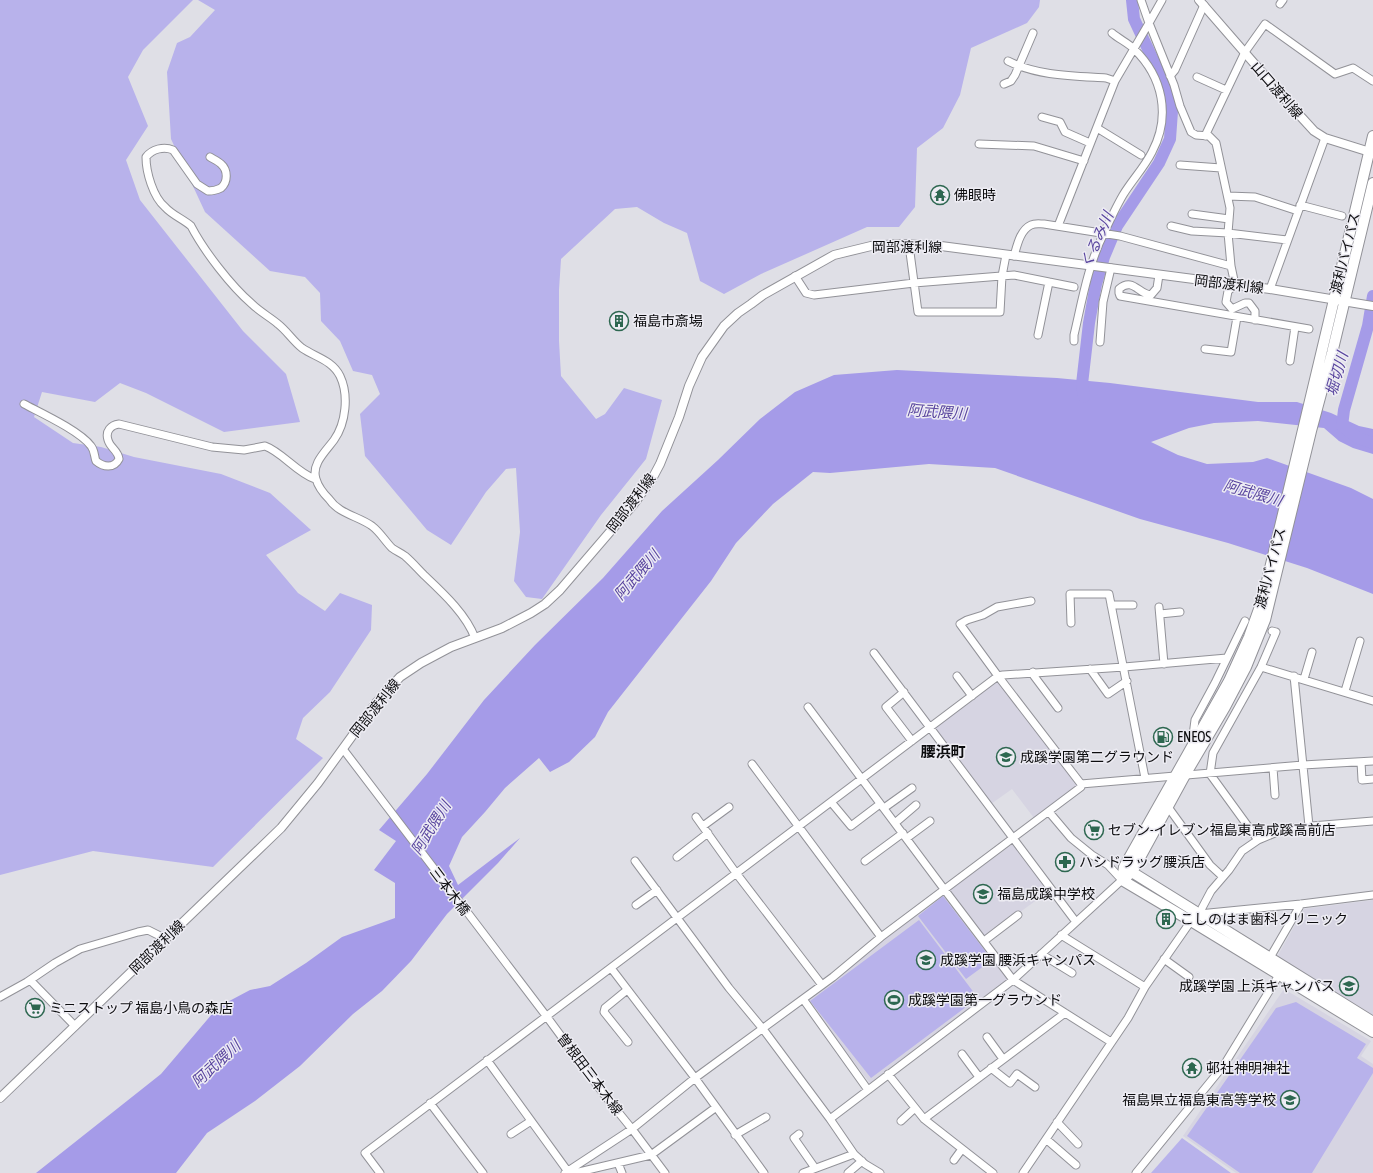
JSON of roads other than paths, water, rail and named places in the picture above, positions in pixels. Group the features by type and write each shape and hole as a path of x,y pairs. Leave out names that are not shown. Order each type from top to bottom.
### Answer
{"highway":[{"name":"渡利バイパス","path":"1320,382 1334,299 1371,152 1373,136"},
{"name":"渡利バイパス","path":"1128,870 1180,776 1225,707 1246,668 1265,620 1267,598 1320,382 1345,301 1373,183"},
{"name":"渡利バイパス","path":"1122,880 1168,807 1192,747 1220,699 1267,598"},
{"path":"1128,870 1197,914 1267,962 1373,1022"},
{"path":"1122,880 1197,914"},
{"path":"1267,962 1279,974 1373,1032"}],"main road":[{"name":"山口渡利線","path":"1202,3 1304,120 1320,135 1325,138 1371,152"},
{"name":"岡部渡利線","path":"0,1098 281,828 303,802 376,703 400,677 421,663 451,647 502,628 531,614 545,604 560,590 633,504 648,484 660,464 679,418 689,386 702,357 724,326 738,313 763,295 795,276 834,255 871,246 899,244 941,246 1270,289 1369,305"}],"street":[{"path":"1141,0 1148,23 1170,76 1190,132 1196,135 1211,137 1216,143 1230,208 1228,233 1231,266 1235,285 1228,291 1226,302 1232,309 1245,303 1249,304 1255,311 1255,320"},
{"path":"1058,226 1115,81 1162,0"},
{"path":"1170,76 1175,70 1202,3"},
{"path":"1206,136 1226,90 1245,52 1265,24 1335,74 1353,68 1373,81"},
{"path":"1004,84 1011,81 1019,67 1033,33"},
{"path":"1074,341 1074,335 1091,265 1103,234 1123,194 1153,151 1162,116 1160,94 1156,78 1148,65 1134,48 1112,34"},
{"path":"1008,61 1019,67 1036,72 1106,78 1115,81"},
{"path":"1197,77 1226,90"},
{"path":"1042,117 1060,122 1065,132 1090,144"},
{"path":"1097,128 1141,155"},
{"path":"1270,289 1325,138"},
{"path":"979,144 1034,146 1084,161"},
{"path":"210,157 222,164 226,173 225,183 220,189 208,191 198,184 173,150 168,148 153,150 146,157 148,174 160,203 191,226 217,265 238,292 252,305 278,324 302,348 325,360 339,375 344,395 344,416 335,439 316,464 315,479"},
{"path":"1180,165 1221,168"},
{"path":"1228,196 1255,197 1299,208 1342,216"},
{"path":"1192,214 1229,219"},
{"path":"909,245 918,312 1000,312 1002,276 1010,255 1022,234 1032,224 1044,224 1120,236 1231,266"},
{"path":"1171,226 1192,231 1228,233 1287,240"},
{"path":"1100,342 1103,302 1110,268"},
{"path":"795,276 806,293 814,295 914,283 1014,275 1074,287"},
{"path":"1159,275 1158,288 1151,295 1146,295 1131,284 1127,284 1119,289 1120,296 1309,329"},
{"path":"1038,335 1049,282"},
{"path":"1205,350 1232,352 1237,317"},
{"path":"1290,361 1295,327"},
{"path":"24,404 88,442 92,447 96,461 104,466 111,466 119,459 118,454 108,440 110,428 119,424 212,447 244,450 265,446 272,449 298,469 315,479 335,506 376,529 392,548 404,556 456,608 471,628 475,638"},
{"path":"1071,623 1070,594 1109,594 1145,778"},
{"path":"1031,601 997,607 960,624 1081,784"},
{"path":"1111,606 1133,604"},
{"path":"1164,664 1160,611 1180,612"},
{"path":"1192,747 1195,720 1215,683 1244,621"},
{"path":"1258,840 1210,774 1213,753 1261,667 1276,632 1272,631"},
{"path":"1345,691 1360,641"},
{"path":"1304,679 1312,652"},
{"path":"874,653 1076,922"},
{"path":"380,1173 365,1153 998,676 1003,674 1124,667 1227,658"},
{"path":"1261,667 1373,700"},
{"path":"1090,668 1108,694 1127,681"},
{"path":"1033,672 1034,676 1058,708"},
{"path":"957,676 972,696"},
{"path":"1294,676 1309,826"},
{"path":"904,692 886,707 912,741"},
{"path":"808,707 1013,980 1111,1042"},
{"name":"三本木橋","path":"343,749 514,975"},
{"path":"1081,784 1303,765 1373,761"},
{"path":"1361,762 1362,780 1373,779"},
{"path":"752,764 881,937"},
{"path":"1273,768 1275,795"},
{"path":"568,1172 632,1129 694,1078 822,985 881,937 1049,812 1081,787 1081,784"},
{"path":"831,802 851,826 912,788"},
{"path":"895,823 916,805"},
{"path":"703,826 729,806"},
{"path":"1168,807 1210,865 1223,877"},
{"path":"830,1119 1013,980 1122,880 1108,865 1092,855 1071,838 1049,812"},
{"path":"696,817 736,873 822,985"},
{"path":"865,861 930,821"},
{"path":"1023,1173 1128,1018 1145,987 1164,959 1197,914 1211,891 1242,851 1258,840 1287,828 1373,821"},
{"path":"677,857 708,833"},
{"path":"635,861 729,988 830,1119 854,1154 880,1173"},
{"path":"1108,865 1128,870"},
{"path":"636,905 656,890"},
{"path":"1197,914 1301,904 1373,895"},
{"path":"1267,962 1301,904"},
{"path":"984,941 1018,916"},
{"path":"0,996 30,980 55,963 80,949 148,930 166,938"},
{"path":"1061,935 1145,987"},
{"path":"1042,954 1072,973"},
{"path":"1164,959 1189,977"},
{"path":"611,968 764,1173"},
{"path":"1136,1173 1224,1065 1279,974"},
{"name":"曽根田三本木線","path":"514,975 665,1173"},
{"path":"30,980 75,1026"},
{"path":"628,990 605,1008 604,1012 628,1042"},
{"path":"803,999 868,1090"},
{"path":"924,1119 1065,1013"},
{"path":"987,1036 1003,1059"},
{"path":"962,1054 979,1077"},
{"path":"487,1060 568,1172"},
{"path":"991,1068 1010,1083 1017,1074 1035,1087"},
{"path":"888,1074 924,1119 993,1173"},
{"path":"430,1103 483,1173"},
{"path":"568,1172 579,1172 651,1155 715,1108"},
{"path":"901,1121 914,1108"},
{"path":"735,1135 766,1116"},
{"path":"511,1134 531,1121"},
{"path":"1057,1122 1078,1144"},
{"path":"799,1134 794,1138 815,1168"},
{"path":"1046,1139 1076,1165"},
{"path":"954,1160 962,1149"},
{"path":"803,1173 854,1154"},
{"path":"848,1173 862,1161"},
{"path":"618,1163 622,1173"}],"water":[{"name":"阿武隈川","path":"897,370 1057,378 1110,383 1258,402 1297,402 1331,413 1359,426 1373,429 1373,454 1353,448 1339,441 1324,428 1258,421 1214,423 1189,428 1151,442 1178,455 1207,464 1253,462 1267,458 1351,488 1373,499 1373,594 1307,568 1228,543 1140,519 995,468 929,464 830,473 813,472 773,504 736,543 711,581 608,712 595,737 569,762 550,772 539,758 505,788 462,837 449,866 458,885 520,838 498,863 447,914 411,961 382,991 353,1014 300,1066 255,1101 207,1133 176,1173 36,1173 161,1074 218,1007 250,990 270,986 306,963 342,937 395,918 395,883 374,870 396,841 379,830 427,774 484,700 535,645 603,578 662,511 760,419 795,392 834,375"}],"waterway":[{"name":"くるみ川","path":"1084,397 1082,384 1089,323 1096,284 1104,257 1117,226 1159,163 1170,139 1172,111 1167,90 1134,19 1132,0"},
{"name":"堀切川","path":"1373,296 1368,326 1344,410 1342,426 1358,438 1373,443"}],"place":[{"name":"佛眼時","path":"940,195"},
{"name":"福島市斎場","path":"619,321"},
{"name":"ENEOS","path":"1163,737"},
{"name":"成蹊学園第二グラウンド","path":"1006,757"},
{"name":"セブン-イレブン福島東高成蹊高前店","path":"1094,830"},
{"name":"ハシドラッグ腰浜店","path":"1065,862"},
{"name":"福島成蹊中学校","path":"983,894"},
{"name":"こしのはま歯科クリニック","path":"1166,919"},
{"name":"成蹊学園 腰浜キャンパス","path":"926,960"},
{"name":"成蹊学園 上浜キャンパス","path":"1349,986"},
{"name":"成蹊学園第一グラウンド","path":"894,1000"},
{"name":"ミニストップ 福島小鳥の森店","path":"35,1008"},
{"name":"邨社神明神社","path":"1192,1068"},
{"name":"福島県立福島東高等学校","path":"1290,1100"}],"district":[{"name":"腰浜町","path":"943,752"}]}
